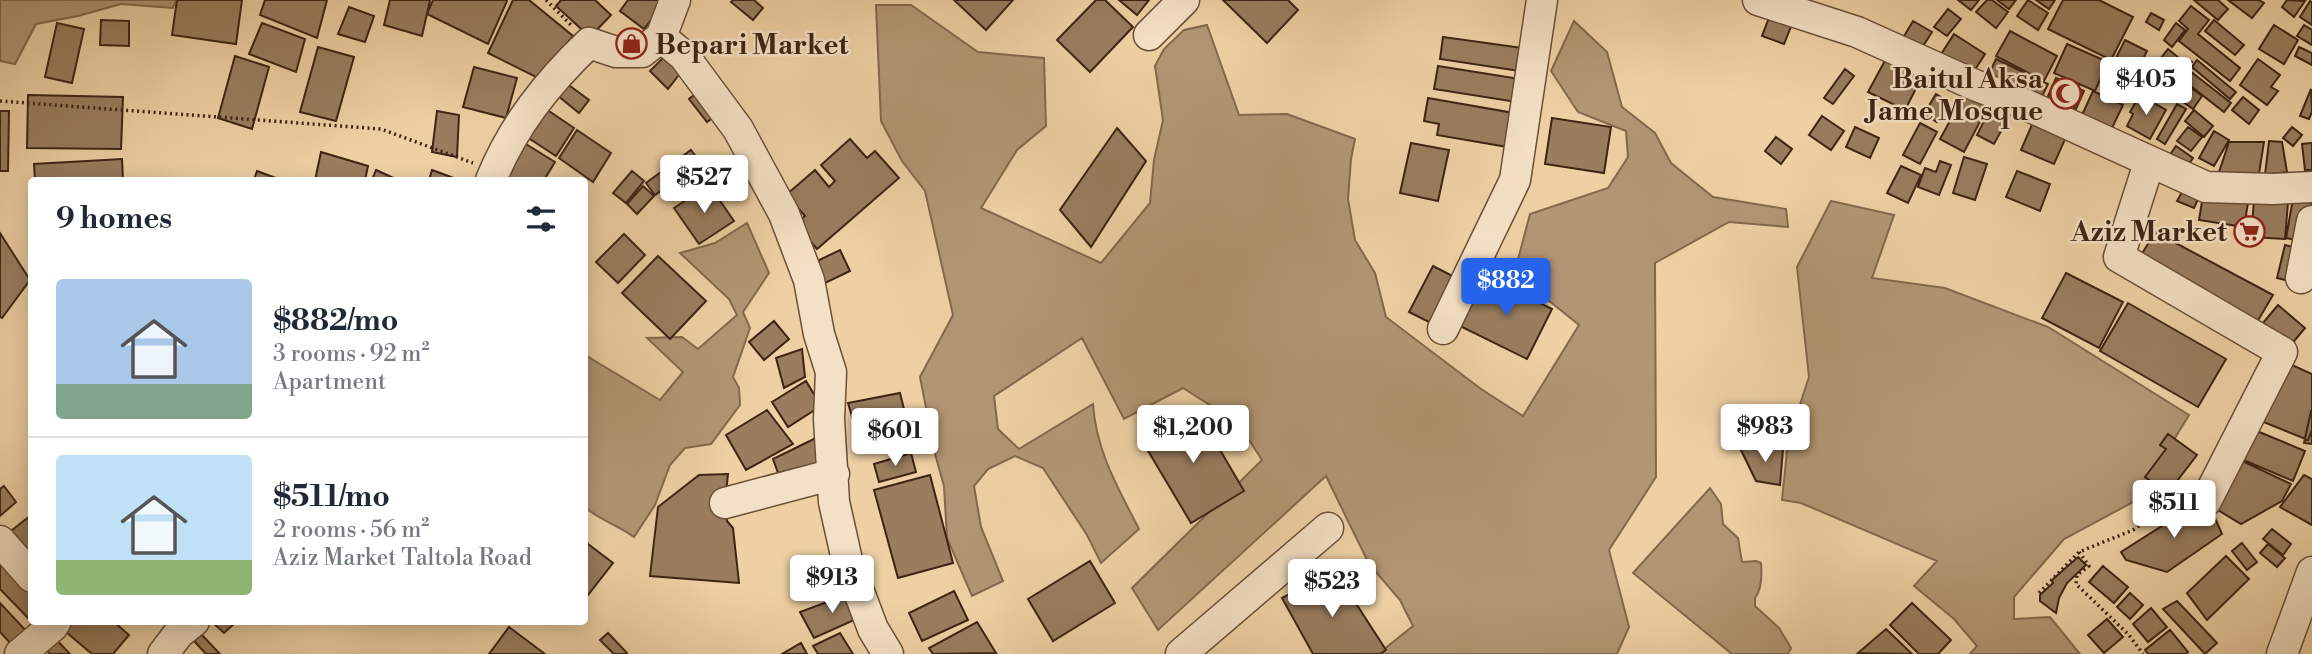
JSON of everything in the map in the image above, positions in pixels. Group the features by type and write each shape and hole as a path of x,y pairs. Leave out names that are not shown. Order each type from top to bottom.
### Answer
{"street":[{"path":"493,176 538,96 589,43 616,52 642,52 661,37 675,0"},
{"path":"1149,35 1184,0"},
{"path":"1443,330 1515,180 1542,0"},
{"path":"1768,3 1857,32 2206,187 2312,187"},
{"path":"661,37 684,56 738,129 784,215 808,279 819,334 831,372 829,419 834,502 847,560 881,641"},
{"path":"2149,163 2119,257 2282,352 2206,501"},
{"path":"2301,278 2312,221"},
{"path":"725,503 834,474"},
{"path":"1181,654 1328,528"},
{"path":"0,541 28,572"},
{"path":"2290,652 2312,572"},
{"path":"20,654 54,625"},
{"path":"163,654 178,633 189,625"}],"path":[{"path":"546,0 589,43"},
{"path":"0,101 381,129 493,176"},
{"path":"2039,593 2079,552 2133,530 2157,513 2176,491 2206,501"},
{"path":"2079,552 2089,566 2077,575 2076,584 2129,635 2143,654"}],"shaded area":[{"path":"0,0 176,0 173,8 121,4 36,24 15,64 0,61"},
{"path":"876,5 911,5 978,52 1044,58 1046,126 1017,150 981,208 1101,263 1150,203 1154,160 1163,120 1155,66 1164,49 1184,30 1207,25 1239,115 1287,114 1355,139 1348,199 1355,240 1375,273 1386,317 1481,389 1523,416 1579,325 1537,291 1516,267 1530,214 1608,188 1628,157 1626,131 1578,112 1551,71 1574,21 1607,52 1622,107 1655,133 1671,163 1713,197 1786,209 1788,227 1729,222 1655,263 1656,477 1609,550 1629,627 1617,654 1378,654 1413,626 1400,600 1369,564 1326,476 1158,630 1132,588 1262,460 1238,423 1183,388 1124,419 1082,338 994,396 998,429 1019,449 1093,404 1103,453 1139,529 1101,563 1087,535 1043,468 1015,456 988,469 974,486 981,527 1003,581 972,596 947,538 944,486 920,377 953,315 925,191 902,161 881,121"},
{"path":"1831,201 1894,215 1872,278 1945,288 2048,327 2189,415 2137,500 2064,539 2014,597 2014,619 2050,617 2080,654 1970,654 1977,646 1954,619 1914,586 1937,561 1801,503 1782,500 1788,441 1809,377 1797,267"},
{"path":"747,223 769,273 743,312 750,328 733,377 739,388 740,405 711,444 685,448 670,465 655,505 634,537 588,509 588,357 660,400 683,372 647,338 682,337 698,349 737,315 729,299 680,253 715,243"},
{"path":"1710,488 1721,504 1723,524 1738,538 1742,562 1761,563 1761,582 1755,606 1779,628 1791,648 1788,654 1732,654 1633,573"}],"building":[{"path":"177,0 242,0 236,44 172,35"},
{"path":"265,0 327,0 317,38 260,15"},
{"path":"390,0 430,0 422,36 384,25"},
{"path":"433,0 507,1 488,44 427,14"},
{"path":"513,0 529,0 573,36 540,79 488,53"},
{"path":"561,0 595,0 611,15 590,37 556,6"},
{"path":"628,0 666,0 644,29 620,11"},
{"path":"754,0 763,8 753,20 731,2"},
{"path":"954,0 1013,0 986,30"},
{"path":"1096,0 1105,0 1133,27 1090,72 1057,40"},
{"path":"1119,0 1149,0 1137,15"},
{"path":"1223,0 1288,0 1298,10 1267,43"},
{"path":"1958,0 1979,0 1971,10"},
{"path":"1987,0 1992,0 2008,12 1996,28 1976,12"},
{"path":"1997,0 2016,0 2009,9"},
{"path":"2028,0 2048,13 2038,30 2017,16"},
{"path":"2036,0 2055,0 2049,9"},
{"path":"2063,0 2099,0 2133,17 2111,60 2048,29"},
{"path":"2194,0 2218,0 2228,9 2218,20"},
{"path":"2228,0 2259,0 2264,3 2252,18"},
{"path":"2287,0 2305,1 2294,17 2282,7"},
{"path":"2310,1 2312,3 2312,25 2300,17"},
{"path":"2191,6 2209,20 2198,34 2240,68 2230,81 2179,41 2188,29 2179,21"},
{"path":"349,7 374,16 365,42 338,34"},
{"path":"1948,9 1961,19 1947,36 1934,27"},
{"path":"1772,10 1794,19 1784,44 1762,36"},
{"path":"2151,13 2164,20 2159,30 2146,22"},
{"path":"101,20 129,21 129,46 100,45"},
{"path":"2214,20 2244,45 2235,55 2205,31"},
{"path":"1913,21 1932,32 1918,54 1900,43"},
{"path":"57,23 84,29 72,83 45,77"},
{"path":"262,23 305,39 296,72 249,54"},
{"path":"2176,23 2185,30 2172,47 2164,40"},
{"path":"2274,25 2298,40 2284,64 2259,49"},
{"path":"2304,25 2312,30 2312,45 2297,36"},
{"path":"2010,31 2057,56 2044,81 1996,56"},
{"path":"1954,34 1985,54 1969,79 1938,59"},
{"path":"1443,37 1536,50 1533,73 1440,59"},
{"path":"2125,40 2147,51 2138,69 2116,58"},
{"path":"2067,44 2108,62 2095,91 2054,73"},
{"path":"318,47 354,57 336,121 300,112"},
{"path":"2299,47 2312,53 2312,65 2295,56"},
{"path":"2168,49 2179,58 2172,66 2161,58"},
{"path":"667,54 685,67 668,89 650,71"},
{"path":"1888,55 1924,73 1905,110 1868,92"},
{"path":"235,56 269,67 252,129 218,118"},
{"path":"2186,58 2192,62 2180,78 2175,74"},
{"path":"1996,59 2048,84 2037,107 1985,82"},
{"path":"2258,59 2280,75 2271,87 2278,91 2267,105 2240,85"},
{"path":"2197,60 2236,92 2230,99 2192,67"},
{"path":"2158,63 2202,96 2193,109 2171,93 2164,102 2141,85"},
{"path":"1438,66 1532,81 1529,104 1434,89"},
{"path":"474,67 517,78 506,118 463,107"},
{"path":"2124,67 2134,73 2126,90 2115,84"},
{"path":"1845,69 1854,76 1833,104 1824,98"},
{"path":"2190,71 2231,103 2224,112 2183,80"},
{"name":"Baitul Aksa Jame Mosque","path":"2056,78 2084,91 2076,109 2048,96"},
{"path":"566,83 589,100 579,113 557,95"},
{"path":"1969,86 1992,99 1964,152 1940,139"},
{"path":"702,89 719,113 707,122 689,99"},
{"path":"2311,89 2312,112 2309,119 2300,116"},
{"path":"2093,91 2123,105 2112,128 2082,115"},
{"path":"1936,94 1949,102 1937,122 1924,114"},
{"path":"28,95 123,97 121,149 27,148"},
{"path":"2140,95 2166,110 2150,139 2127,126 2133,114 2130,112"},
{"path":"2243,97 2259,110 2249,124 2232,110"},
{"path":"1428,98 1531,116 1525,150 1437,135 1439,124 1424,121"},
{"path":"2177,104 2186,109 2165,144 2157,139"},
{"path":"540,105 574,128 556,156 521,133"},
{"path":"2194,110 2213,126 2204,137 2185,121"},
{"path":"0,111 9,111 8,171 0,171"},
{"path":"437,111 459,115 457,157 432,152"},
{"path":"2037,113 2070,128 2054,164 2021,150"},
{"path":"1987,115 2005,124 1994,144 1977,135"},
{"path":"1822,116 1844,131 1831,150 1809,135"},
{"path":"1552,118 1611,127 1604,173 1545,164"},
{"path":"1920,123 1937,132 1920,164 1903,155"},
{"path":"1855,127 1879,138 1870,158 1846,147"},
{"path":"2188,127 2202,137 2191,151 2177,141"},
{"path":"2292,127 2302,135 2293,146 2283,138"},
{"path":"1117,128 1146,161 1091,247 1060,210"},
{"path":"577,130 611,153 593,182 559,158"},
{"path":"2214,131 2229,140 2214,166 2199,158"},
{"path":"1776,137 1792,149 1781,164 1765,151"},
{"path":"850,139 867,158 875,151 899,178 817,249 796,224 805,216 786,195 815,170 829,187 835,181 821,165"},
{"path":"521,141 555,162 546,177 506,177 501,174"},
{"path":"2269,141 2282,142 2287,172 2265,175"},
{"path":"2229,142 2264,142 2258,180 2217,178"},
{"path":"1411,143 1449,150 1438,201 1400,193"},
{"path":"2312,143 2312,170 2305,170 2302,144"},
{"path":"2176,146 2193,158 2186,168 2169,156"},
{"path":"691,150 700,162 655,195 646,183"},
{"path":"321,152 368,166 366,177 316,177"},
{"path":"1964,157 1987,164 1975,200 1953,193"},
{"path":"122,159 123,177 35,177 34,164"},
{"path":"1940,161 1951,165 1939,195 1918,187 1925,168 1936,172"},
{"path":"1901,166 1921,175 1908,203 1887,193"},
{"path":"376,170 391,177 373,177"},
{"path":"432,170 451,177 430,177"},
{"path":"257,171 273,177 255,177"},
{"path":"632,171 644,181 626,203 613,193"},
{"path":"2017,171 2050,184 2040,211 2006,197"},
{"path":"709,185 734,221 699,244 674,208"},
{"path":"643,186 654,196 637,214 627,204"},
{"path":"2182,192 2198,199 2194,208 2177,201"},
{"path":"2294,193 2312,196 2310,243 2286,238"},
{"path":"2203,196 2248,203 2244,227 2199,220"},
{"path":"2254,200 2288,203 2285,239 2251,237"},
{"path":"2155,232 2273,295 2256,324 2140,257"},
{"path":"0,233 28,277 28,283 2,318"},
{"path":"624,234 645,255 618,283 596,262"},
{"path":"2285,245 2309,251 2301,284 2277,278"},
{"path":"840,250 850,271 821,285 811,264"},
{"path":"658,256 706,301 670,339 622,293"},
{"path":"1433,266 1466,283 1443,329 1409,312"},
{"path":"2066,273 2123,302 2099,348 2042,318"},
{"path":"1485,276 1552,309 1527,359 1460,326"},
{"path":"2128,303 2226,359 2198,407 2100,351"},
{"path":"2278,305 2305,328 2290,346 2263,323"},
{"path":"774,321 789,339 764,360 749,342"},
{"path":"802,349 805,377 784,388 776,358"},
{"path":"2285,362 2312,374 2312,430 2308,440 2261,421"},
{"path":"806,381 821,406 788,427 772,402"},
{"path":"900,393 906,417 855,427 848,403"},
{"path":"1195,407 1244,491 1191,523 1141,439"},
{"path":"767,410 793,444 746,470 726,435"},
{"path":"2312,411 2312,444 2304,443"},
{"path":"903,425 909,448 885,451 879,429"},
{"path":"2252,429 2305,451 2293,481 2239,458"},
{"path":"2168,434 2197,455 2167,494 2145,477 2166,449 2160,445"},
{"path":"816,438 827,470 782,484 773,459"},
{"path":"1740,448 1783,449 1780,485 1756,481"},
{"path":"911,453 916,472 879,482 874,464"},
{"path":"2238,459 2291,484 2282,501 2241,524 2213,507"},
{"path":"728,474 725,503 727,521 733,528 739,583 650,576 658,507 699,475"},
{"path":"930,475 953,563 898,578 874,490"},
{"path":"2304,475 2312,479 2312,525 2280,507"},
{"path":"4,486 16,502 0,516 0,489"},
{"path":"2182,503 2192,506 2204,519 2211,515 2212,519 2215,518 2222,534 2167,572 2126,560 2121,552 2168,522 2170,512"},
{"path":"28,518 28,556 21,561 2,538"},
{"path":"2272,529 2291,544 2283,555 2263,539"},
{"path":"2242,543 2257,562 2247,570 2232,551"},
{"path":"588,544 613,563 588,595"},
{"path":"2268,544 2285,558 2277,567 2260,553"},
{"path":"2226,556 2249,579 2207,620 2187,593"},
{"path":"2078,557 2086,565 2067,583 2059,598 2056,613 2040,601 2040,595 2053,583 2052,580"},
{"path":"0,560 28,589 28,618 0,589"},
{"path":"1090,561 1115,603 1053,641 1028,599"},
{"path":"2103,566 2128,587 2114,603 2089,582"},
{"path":"1335,571 1386,650 1380,654 1313,654 1282,598"},
{"path":"954,591 968,620 922,641 909,613"},
{"path":"854,592 863,616 814,638 800,612"},
{"path":"2130,593 2143,605 2130,619 2117,607"},
{"path":"2177,601 2217,643 2205,654 2163,609"},
{"path":"0,603 28,633 14,647 0,632"},
{"path":"1912,603 1951,640 1938,654 1919,654 1890,625"},
{"path":"2151,608 2167,627 2148,642 2133,624"},
{"path":"2107,619 2123,637 2104,653 2088,635"},
{"path":"977,622 996,653 933,654 929,648"},
{"path":"118,625 129,635 113,654 92,654 59,626"},
{"path":"215,625 233,625 224,633"},
{"path":"509,627 545,654 489,654"},
{"path":"1886,629 1912,654 1858,653"},
{"path":"2170,630 2188,652 2148,654 2145,650"},
{"path":"608,633 626,654 614,654 600,640"},
{"path":"840,633 853,654 818,654 813,646"},
{"path":"201,634 220,654 206,654 194,641"},
{"path":"52,635 70,654 50,654 42,645"},
{"path":"801,643 807,654 782,654"}],"place":[{"name":"Bepari Market","path":"632,44"},
{"name":"Baitul Aksa Jame Mosque","path":"2066,94"},
{"name":"Aziz Market","path":"2250,231"}]}
